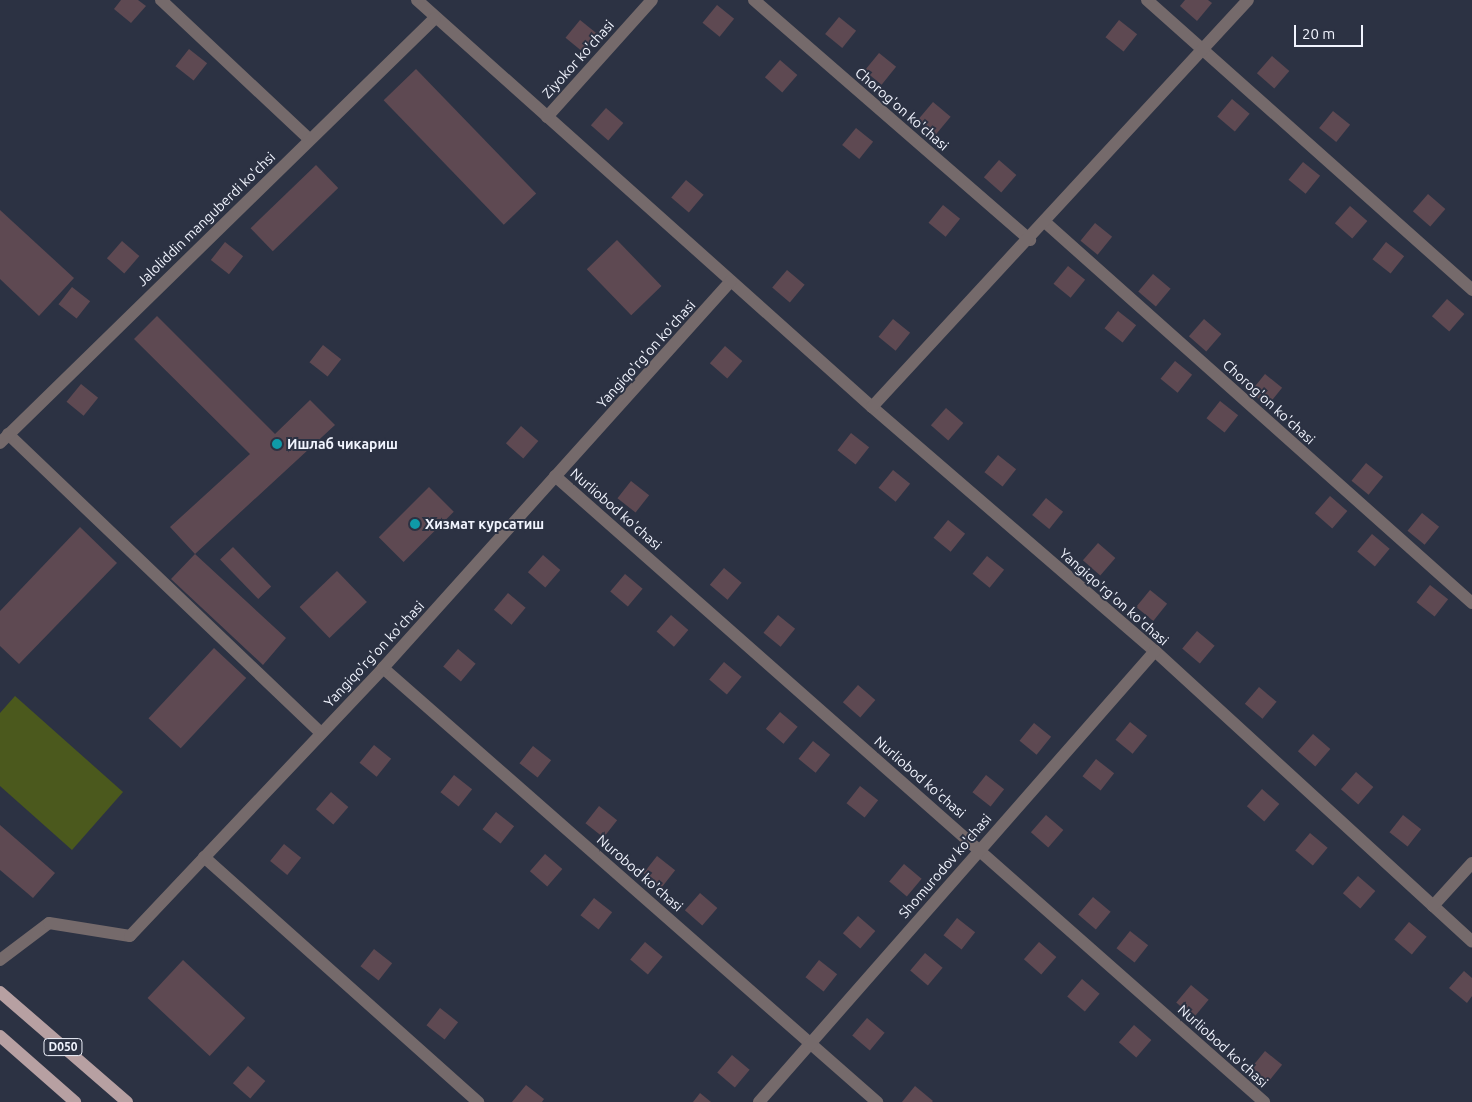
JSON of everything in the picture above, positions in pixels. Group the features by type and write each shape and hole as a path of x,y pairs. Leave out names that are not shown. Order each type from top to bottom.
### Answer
{"main road":[{"name":"D050","path":"0,992 127,1102"},
{"name":"D050","path":"0,1036 75,1102"}],"street":[{"path":"161,0 309,139"},
{"name":"Yangiqo'rg'on ko'chasi","path":"418,0 435,18 872,407 1155,651 1472,941"},
{"name":"Ziyokor ko'chasi","path":"547,116 652,0"},
{"name":"Chorog'on ko'chasi","path":"754,0 1030,240"},
{"path":"1147,0 1472,290"},
{"path":"872,407 1046,223 1248,0"},
{"name":"Jaloliddin manguberdi ko'chsi","path":"4,438 435,18"},
{"name":"Chorog'on ko'chasi","path":"1046,223 1472,603"},
{"name":"Yangiqo'rg'on ko'chasi","path":"0,960 49,923 130,936 383,668 732,281"},
{"path":"4,438 321,733"},
{"name":"Nurliobod ko'chasi","path":"555,476 980,849 1264,1102"},
{"name":"Shomurodov ko'chasi","path":"759,1102 1155,651"},
{"name":"Nurobod ko'chasi","path":"383,668 877,1102"},
{"path":"204,857 478,1102"},
{"path":"1434,906 1472,864"}],"green space":[{"path":"15,696 123,792 72,850 0,786 0,713"}],"building":[{"path":"121,0 138,0 146,6 131,23 114,9"},
{"path":"1185,0 1208,0 1212,3 1197,21 1180,6"},
{"path":"717,5 734,19 720,37 703,23"},
{"path":"839,17 856,31 842,48 825,34"},
{"path":"580,20 597,34 583,52 566,38"},
{"path":"1119,20 1137,34 1124,51 1105,37"},
{"path":"189,49 207,63 194,80 175,66"},
{"path":"879,53 896,67 882,85 865,71"},
{"path":"1272,56 1289,71 1274,88 1257,73"},
{"path":"780,60 797,75 782,92 765,77"},
{"path":"416,69 536,193 504,225 384,100"},
{"path":"1232,99 1250,114 1235,131 1217,117"},
{"path":"933,102 951,117 936,134 918,120"},
{"path":"606,108 623,123 608,140 591,125"},
{"path":"1333,111 1350,125 1336,142 1319,128"},
{"path":"856,128 873,142 859,159 842,145"},
{"path":"999,160 1016,175 1001,192 984,177"},
{"path":"1303,162 1320,176 1306,194 1289,180"},
{"path":"316,165 338,188 273,251 251,228"},
{"path":"686,180 704,195 689,212 671,198"},
{"path":"1428,194 1445,209 1430,226 1413,211"},
{"path":"943,205 960,219 946,237 929,223"},
{"path":"1350,206 1367,221 1352,238 1335,223"},
{"path":"0,210 74,278 39,316 0,279"},
{"path":"1095,223 1112,237 1098,255 1081,241"},
{"path":"617,240 661,286 631,315 587,269"},
{"path":"122,241 139,256 124,273 107,258"},
{"path":"225,242 243,256 229,274 211,260"},
{"path":"1386,242 1404,256 1391,273 1372,259"},
{"path":"1068,266 1085,280 1071,298 1054,284"},
{"path":"787,270 805,285 790,302 772,288"},
{"path":"1153,274 1171,289 1156,306 1138,292"},
{"path":"72,287 90,301 77,318 58,304"},
{"path":"1447,299 1464,314 1449,331 1432,316"},
{"path":"1118,311 1136,325 1123,342 1104,328"},
{"name":"Ишлаб чикариш","path":"157,316 275,434 310,400 335,425 195,554 170,527 250,454 134,339"},
{"path":"893,319 910,333 896,351 879,337"},
{"path":"1204,319 1221,334 1206,351 1189,336"},
{"path":"323,345 341,359 328,376 309,362"},
{"path":"725,346 742,361 727,378 710,363"},
{"path":"1175,361 1192,375 1178,393 1161,379"},
{"path":"1265,374 1282,388 1268,406 1251,392"},
{"path":"81,384 98,398 84,416 67,402"},
{"path":"1220,401 1238,415 1225,432 1206,418"},
{"path":"946,408 963,423 948,440 931,425"},
{"path":"521,426 538,441 523,458 506,443"},
{"path":"851,433 869,447 856,464 837,450"},
{"path":"998,455 1016,469 1003,486 984,472"},
{"path":"1366,463 1383,477 1369,495 1352,481"},
{"path":"893,470 910,484 896,502 879,488"},
{"path":"631,481 649,495 636,512 617,498"},
{"name":"Хизмат курсатиш","path":"429,487 454,512 404,562 379,537"},
{"path":"1330,496 1347,511 1332,528 1315,513"},
{"path":"1046,498 1063,512 1049,529 1032,515"},
{"path":"1422,513 1439,527 1425,545 1408,531"},
{"path":"948,520 965,534 951,552 934,538"},
{"path":"80,527 117,563 19,664 0,646 0,611"},
{"path":"1372,534 1390,549 1375,566 1357,552"},
{"path":"1098,543 1115,558 1100,575 1083,560"},
{"path":"233,547 271,587 258,599 220,560"},
{"path":"195,554 286,638 263,665 171,579"},
{"path":"543,555 560,570 545,587 528,572"},
{"path":"987,556 1004,570 990,588 973,574"},
{"path":"724,568 742,583 727,600 710,585"},
{"path":"337,571 367,602 329,638 300,607"},
{"path":"625,574 643,589 628,606 610,592"},
{"path":"1430,585 1448,599 1435,616 1416,602"},
{"path":"1150,590 1167,604 1153,621 1136,607"},
{"path":"508,593 526,608 511,625 494,610"},
{"path":"671,615 688,630 674,647 657,632"},
{"path":"778,615 795,629 781,647 764,633"},
{"path":"1197,631 1215,646 1200,663 1182,649"},
{"path":"214,648 246,678 181,748 149,718"},
{"path":"458,649 476,664 461,681 443,667"},
{"path":"724,662 742,677 727,694 709,680"},
{"path":"858,685 875,700 860,717 843,702"},
{"path":"1259,687 1277,702 1262,719 1245,704"},
{"path":"780,712 798,727 783,744 766,729"},
{"path":"1130,722 1147,736 1133,754 1116,740"},
{"path":"1034,723 1051,737 1037,755 1020,741"},
{"path":"1313,734 1330,749 1315,766 1298,751"},
{"path":"813,741 830,755 816,773 799,759"},
{"path":"374,745 391,759 377,777 360,763"},
{"path":"533,746 551,760 538,777 519,763"},
{"path":"1096,759 1114,773 1101,790 1082,776"},
{"path":"1356,772 1373,787 1358,804 1341,789"},
{"path":"454,775 472,789 459,806 440,792"},
{"path":"986,775 1004,789 991,806 972,792"},
{"path":"860,786 878,800 865,817 846,803"},
{"path":"1262,789 1279,804 1264,821 1247,806"},
{"path":"331,792 348,807 333,824 316,809"},
{"path":"599,806 617,820 604,837 585,823"},
{"path":"496,812 514,826 501,843 482,829"},
{"path":"1046,815 1063,830 1048,847 1031,832"},
{"path":"1403,815 1421,829 1408,846 1389,832"},
{"path":"0,825 55,873 33,898 0,870"},
{"path":"1310,833 1328,848 1313,865 1295,851"},
{"path":"284,844 301,858 287,875 270,861"},
{"path":"545,854 562,869 547,886 530,871"},
{"path":"657,856 675,870 662,887 643,873"},
{"path":"904,864 922,879 907,896 889,882"},
{"path":"1358,876 1375,891 1360,908 1343,893"},
{"path":"700,893 717,908 702,925 685,910"},
{"path":"1093,897 1111,912 1096,929 1078,915"},
{"path":"594,898 612,912 599,929 580,915"},
{"path":"858,916 875,931 860,948 843,933"},
{"path":"957,918 975,932 962,949 943,935"},
{"path":"1409,922 1427,937 1412,954 1394,940"},
{"path":"1130,931 1148,945 1135,962 1116,948"},
{"path":"645,942 663,957 648,974 630,960"},
{"path":"1039,942 1056,957 1041,974 1024,959"},
{"path":"374,949 392,963 379,980 360,966"},
{"path":"925,953 943,968 928,985 910,971"},
{"path":"183,960 245,1018 210,1056 148,998"},
{"path":"819,960 837,974 824,991 805,977"},
{"path":"1464,971 1472,978 1472,996 1467,1003 1449,988"},
{"path":"1082,979 1100,994 1085,1011 1067,997"},
{"path":"1191,985 1209,1000 1194,1017 1176,1003"},
{"path":"440,1008 458,1022 445,1039 426,1025"},
{"path":"867,1018 885,1033 870,1050 852,1036"},
{"path":"1134,1025 1151,1040 1136,1057 1119,1042"},
{"path":"1265,1051 1282,1065 1268,1082 1251,1068"},
{"path":"732,1055 750,1070 735,1087 717,1073"},
{"path":"248,1066 265,1081 250,1098 233,1083"},
{"path":"526,1085 544,1099 542,1102 512,1102"},
{"path":"915,1086 933,1101 902,1102"},
{"path":"700,1093 711,1102 693,1102"}],"place":[{"name":"Ишлаб чикариш","path":"277,444"},
{"name":"Хизмат курсатиш","path":"415,524"}]}
